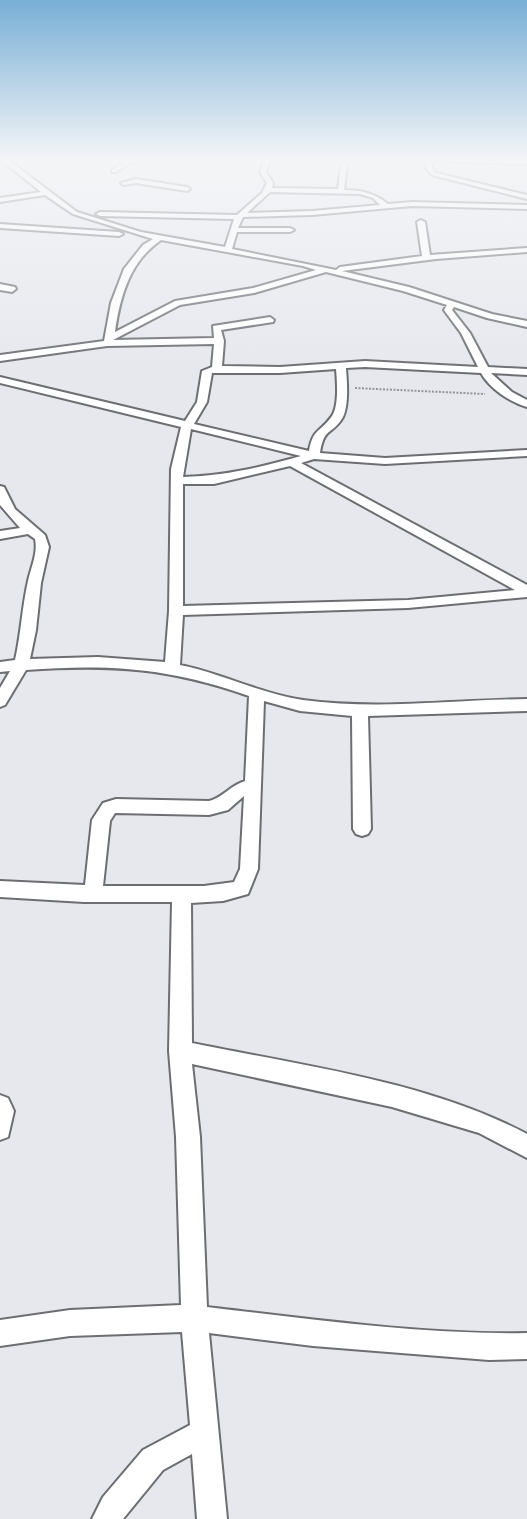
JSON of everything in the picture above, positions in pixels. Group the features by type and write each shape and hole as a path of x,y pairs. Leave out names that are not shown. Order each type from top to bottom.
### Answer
{"street":[{"path":"69,230 161,237 328,270 490,316 527,324"},
{"path":"128,230 141,234"},
{"path":"228,250 234,240 234,230 290,230"},
{"path":"422,230 426,258"},
{"path":"108,341 115,303 122,292 128,269 146,247 161,237"},
{"path":"108,341 178,303 254,290 328,270 426,258 527,250"},
{"path":"0,287 12,289"},
{"path":"452,304 448,310 465,333 483,369 508,394 527,404"},
{"path":"216,369 219,341 216,328 270,320"},
{"path":"0,358 108,341 219,341"},
{"path":"172,668 176,611 177,469 187,424 202,402 207,371 216,369 280,370 365,364 527,372"},
{"path":"314,456 317,437 338,416 342,388 341,366"},
{"path":"0,380 314,456 385,461 527,453"},
{"path":"178,481 214,480 253,473 314,456"},
{"path":"291,462 454,549 527,592"},
{"path":"0,701 21,665 29,630 34,583 43,547 41,538 16,519 1,499"},
{"path":"0,535 31,530"},
{"path":"176,611 408,604 527,592"},
{"path":"0,667 97,663 172,668 229,682 257,694 299,705 360,712 527,705"},
{"path":"0,889 93,894 225,894 241,888 249,869 257,694"},
{"path":"360,712 362,829"},
{"path":"93,894 101,819 109,808 116,806 209,808 222,805 240,788 254,785"},
{"path":"183,894 181,1077 188,1137 195,1318 212,1519"},
{"path":"180,1051 392,1096 483,1123 527,1146"},
{"path":"0,1106 3,1111 0,1129"},
{"path":"0,1333 70,1323 195,1318 313,1334 489,1347 527,1346"},
{"path":"107,1519 113,1507 153,1460 206,1432"}],"path":[{"path":"342,388 508,394"}]}
